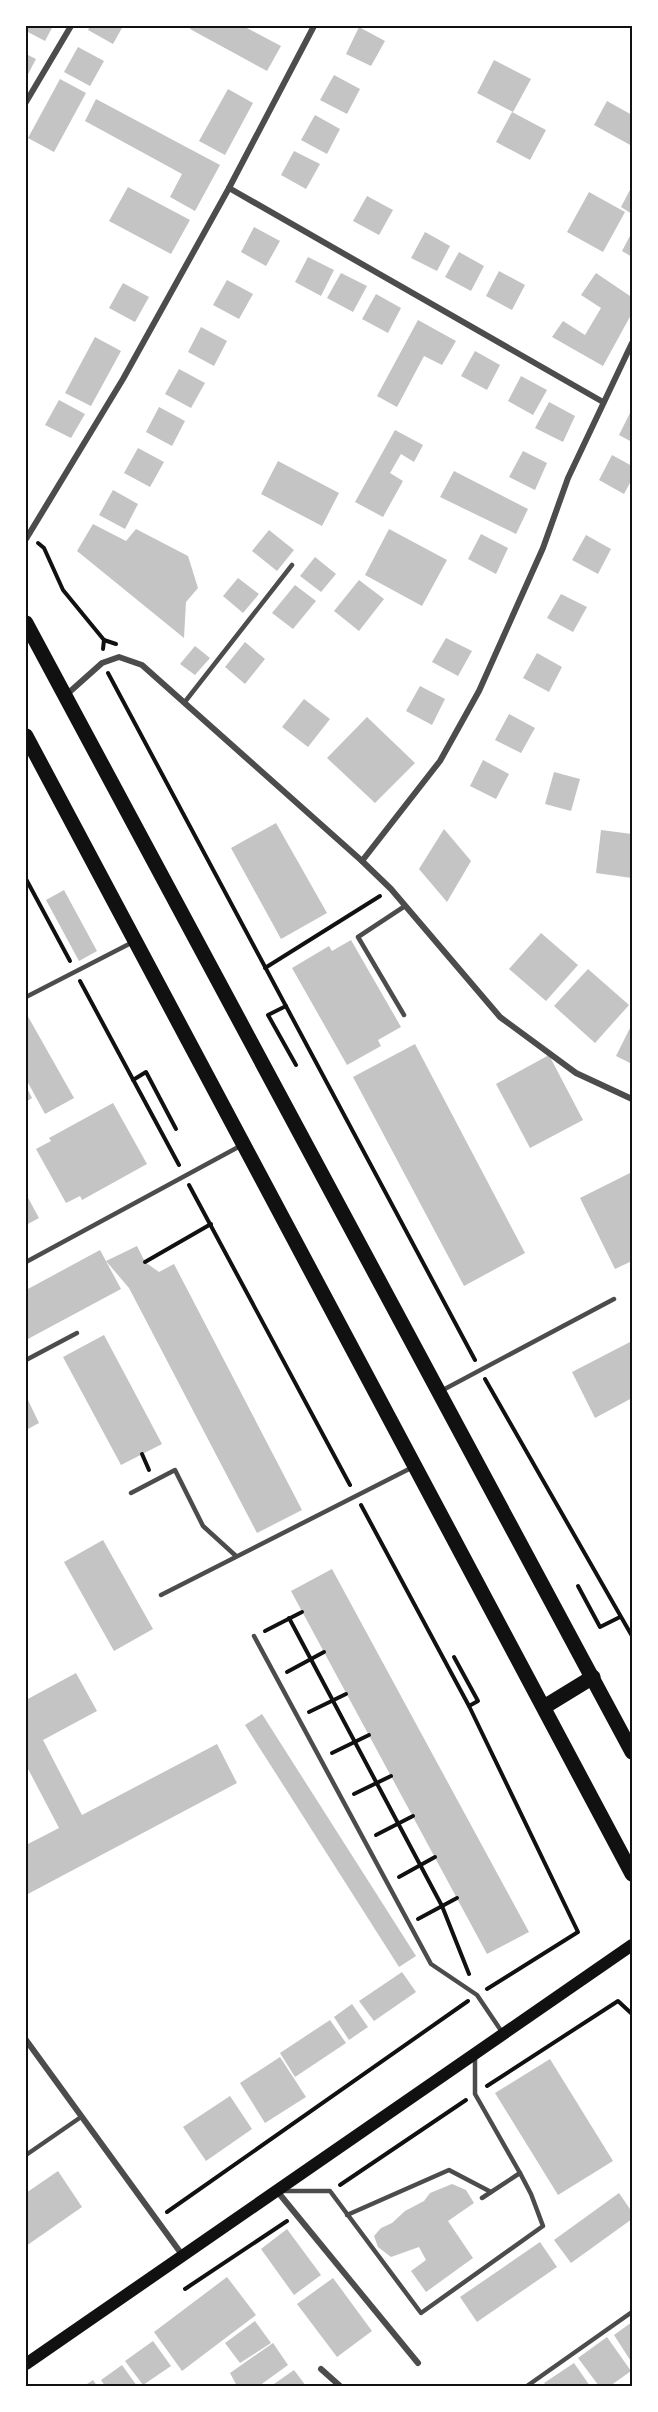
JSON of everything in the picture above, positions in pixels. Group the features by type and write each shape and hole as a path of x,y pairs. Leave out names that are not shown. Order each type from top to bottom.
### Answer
{"main road":[{"path":"26,623 633,1752"},
{"path":"26,736 633,1874"},
{"path":"544,1707 593,1677"},
{"path":"26,2364 633,1945"}],"street":[{"path":"26,102 71,26"},
{"path":"28,536 123,379 229,188 314,26"},
{"path":"229,188 603,402"},
{"path":"362,861 440,761 479,691 543,548 568,478 633,343"},
{"path":"65,697 102,663 119,657 142,665 362,861 390,889 500,1017 576,1072 633,1099"},
{"path":"26,2040 183,2256"},
{"path":"277,2191 418,2363"},
{"path":"321,2369 340,2386"}],"lane":[{"path":"184,703 292,565"},
{"path":"404,1015 358,937 405,906"},
{"path":"26,997 135,941"},
{"path":"26,1262 243,1145"},
{"path":"439,1392 614,1299"},
{"path":"26,1360 77,1333"},
{"path":"161,1595 415,1466"},
{"path":"131,1492 175,1470 203,1526 236,1556"},
{"path":"254,1636 431,1964 477,1995 504,2034"},
{"path":"277,2191 330,2191 421,2313 543,2226 531,2194 475,2094 475,2054"},
{"path":"26,2156 81,2116"},
{"path":"348,2215 449,2170 491,2192"},
{"path":"482,2199 519,2173"},
{"path":"389,2270 394,2266"},
{"path":"527,2386 633,2312"}],"path":[{"path":"28,536 44,548 63,590 104,640 121,646 142,665"},
{"path":"104,640 102,663 480,1369 633,1636"},
{"path":"26,879 469,1706 578,1932 477,1995 157,2220"},
{"path":"265,968 390,889"},
{"path":"286,1006 268,1015 296,1065"},
{"path":"133,1080 146,1072 176,1129"},
{"path":"145,1262 211,1224"},
{"path":"578,1586 600,1627 620,1616"},
{"path":"254,1636 302,1612"},
{"path":"290,1618 442,1906 477,1995"},
{"path":"276,1677 324,1653"},
{"path":"454,1657 478,1701 469,1706"},
{"path":"298,1718 346,1694"},
{"path":"320,1759 369,1734"},
{"path":"342,1800 391,1776"},
{"path":"364,1841 413,1816"},
{"path":"387,1883 435,1857"},
{"path":"409,1924 457,1898"},
{"path":"618,2001 632,2013"},
{"path":"185,2289 296,2215"}],"building":[{"path":"26,26 53,26 45,41 26,31"},
{"path":"90,26 123,26 113,44 88,30"},
{"path":"192,26 243,26 281,46 267,71 190,29"},
{"path":"359,27 385,41 371,66 346,54"},
{"path":"78,47 104,61 90,86 64,72"},
{"path":"26,54 36,59 26,78"},
{"path":"494,60 531,79 513,112 477,93"},
{"path":"334,75 360,89 347,114 320,100"},
{"path":"60,79 86,93 54,152 28,138"},
{"path":"228,89 253,103 225,155 199,141"},
{"path":"96,99 220,165 195,211 170,197 182,174 85,121"},
{"path":"607,101 632,115 632,146 594,125"},
{"path":"512,112 546,130 530,160 496,142"},
{"path":"315,115 340,129 327,154 301,140"},
{"path":"294,151 320,164 306,189 281,175"},
{"path":"632,186 632,214 621,207"},
{"path":"128,187 190,220 171,254 109,221"},
{"path":"589,192 625,212 603,252 567,232"},
{"path":"367,196 393,210 379,235 353,221"},
{"path":"254,227 280,241 266,266 241,252"},
{"path":"425,232 450,246 437,271 411,258"},
{"path":"632,232 632,257 622,251"},
{"path":"459,252 484,266 471,291 445,277"},
{"path":"308,257 334,270 321,296 295,282"},
{"path":"499,271 525,285 512,310 486,296"},
{"path":"341,273 367,286 353,312 327,298"},
{"path":"596,273 630,296 632,307 632,313 603,366 552,337 563,321 585,335 601,308 581,295"},
{"path":"227,280 253,294 239,319 213,305"},
{"path":"123,283 149,297 135,322 109,308"},
{"path":"376,294 401,308 388,333 362,319"},
{"path":"418,320 456,341 442,365 424,356 397,407 377,396"},
{"path":"201,327 227,341 214,366 188,352"},
{"path":"95,337 121,351 91,406 65,393"},
{"path":"475,351 500,365 487,390 461,376"},
{"path":"179,369 205,383 191,408 165,394"},
{"path":"521,376 547,390 533,415 508,401"},
{"path":"59,400 85,414 71,438 45,425"},
{"path":"549,402 575,416 563,442 535,428"},
{"path":"159,407 185,421 172,446 146,432"},
{"path":"632,409 632,442 619,435"},
{"path":"395,430 423,445 414,462 401,454 390,473 403,481 383,517 355,502"},
{"path":"138,448 164,462 150,487 124,473"},
{"path":"523,451 547,463 535,490 509,477"},
{"path":"612,455 632,466 632,479 624,494 599,480"},
{"path":"278,461 339,493 322,526 261,494"},
{"path":"454,471 528,509 516,534 440,497"},
{"path":"113,490 138,504 125,529 99,515"},
{"path":"93,524 126,541 136,529 188,556 198,588 186,602 184,638 77,551"},
{"path":"389,529 447,560 422,606 365,575"},
{"path":"269,530 294,550 277,571 252,551"},
{"path":"481,534 508,548 496,574 468,559"},
{"path":"586,535 611,549 598,574 572,560"},
{"path":"315,557 336,574 321,592 300,576"},
{"path":"238,578 259,594 243,613 223,596"},
{"path":"359,580 384,599 359,631 334,611"},
{"path":"295,585 316,601 293,629 272,613"},
{"path":"561,594 587,607 573,632 547,618"},
{"path":"446,638 472,651 458,676 432,662"},
{"path":"245,642 265,659 245,684 225,667"},
{"path":"195,646 210,658 195,675 180,664"},
{"path":"537,653 562,667 549,692 523,678"},
{"path":"420,686 445,699 432,725 406,711"},
{"path":"304,699 330,719 308,747 282,727"},
{"path":"509,714 535,728 521,753 495,740"},
{"path":"367,717 415,763 375,803 327,758"},
{"path":"483,760 509,774 496,799 470,786"},
{"path":"554,772 580,779 571,811 545,804"},
{"path":"276,823 327,913 281,939 231,848"},
{"path":"444,829 471,861 447,902 419,869"},
{"path":"601,830 632,834 632,878 596,873"},
{"path":"64,890 97,951 79,961 46,900"},
{"path":"541,933 578,965 546,1001 509,969"},
{"path":"351,940 401,1027 378,1040 381,1046 347,1065 292,968 329,946 332,951"},
{"path":"588,969 629,1005 595,1043 554,1006"},
{"path":"26,1013 74,1098 45,1114 26,1079"},
{"path":"632,1024 632,1064 616,1056"},
{"path":"415,1044 525,1253 464,1286 353,1077"},
{"path":"549,1055 583,1120 530,1148 496,1084"},
{"path":"26,1086 32,1098 26,1102"},
{"path":"113,1103 147,1164 82,1200 80,1196 66,1203 36,1149 51,1141 49,1138"},
{"path":"632,1172 632,1261 615,1269 580,1198"},
{"path":"26,1194 39,1218 26,1225"},
{"path":"137,1246 145,1262 159,1272 174,1264 302,1510 257,1533 129,1288 106,1261"},
{"path":"100,1250 121,1289 26,1340 26,1290"},
{"path":"104,1335 162,1444 121,1465 63,1357"},
{"path":"632,1341 632,1398 595,1418 572,1372"},
{"path":"26,1396 39,1423 26,1430"},
{"path":"103,1540 153,1629 114,1651 64,1562"},
{"path":"332,1569 529,1932 487,1954 291,1591"},
{"path":"76,1673 97,1711 43,1740 82,1815 217,1744 237,1783 26,1895 26,1845 59,1828 26,1765 26,1700"},
{"path":"262,1714 416,1956 399,1967 245,1725"},
{"path":"402,1972 416,1992 374,2021 359,2001"},
{"path":"352,2004 368,2027 349,2040 334,2017"},
{"path":"330,2020 346,2043 295,2077 280,2053"},
{"path":"280,2057 306,2097 265,2123 240,2083"},
{"path":"550,2059 613,2161 558,2195 495,2093"},
{"path":"230,2096 252,2129 206,2161 183,2127"},
{"path":"58,2171 82,2207 26,2246 26,2193"},
{"path":"452,2184 466,2190 474,2203 448,2221 473,2258 426,2292 411,2271 426,2260 419,2247 391,2257 378,2247 374,2236 381,2228 392,2223 405,2211 424,2201 430,2193"},
{"path":"619,2193 632,2212 632,2219 571,2263 554,2240"},
{"path":"287,2229 321,2275 294,2295 261,2249"},
{"path":"540,2242 557,2267 477,2322 460,2297"},
{"path":"227,2277 256,2315 182,2371 154,2332"},
{"path":"333,2278 372,2331 337,2357 297,2304"},
{"path":"255,2321 271,2343 240,2363 225,2343"},
{"path":"632,2322 632,2363 614,2335"},
{"path":"607,2337 631,2371 610,2386 599,2386 578,2358"},
{"path":"153,2341 171,2366 143,2385 125,2361"},
{"path":"273,2343 288,2365 259,2386 247,2384 237,2386 230,2373"},
{"path":"574,2363 590,2386 547,2386 544,2383"},
{"path":"122,2365 137,2386 105,2386 101,2380"},
{"path":"294,2370 306,2386 271,2386"},
{"path":"93,2380 97,2386 84,2386"}]}
